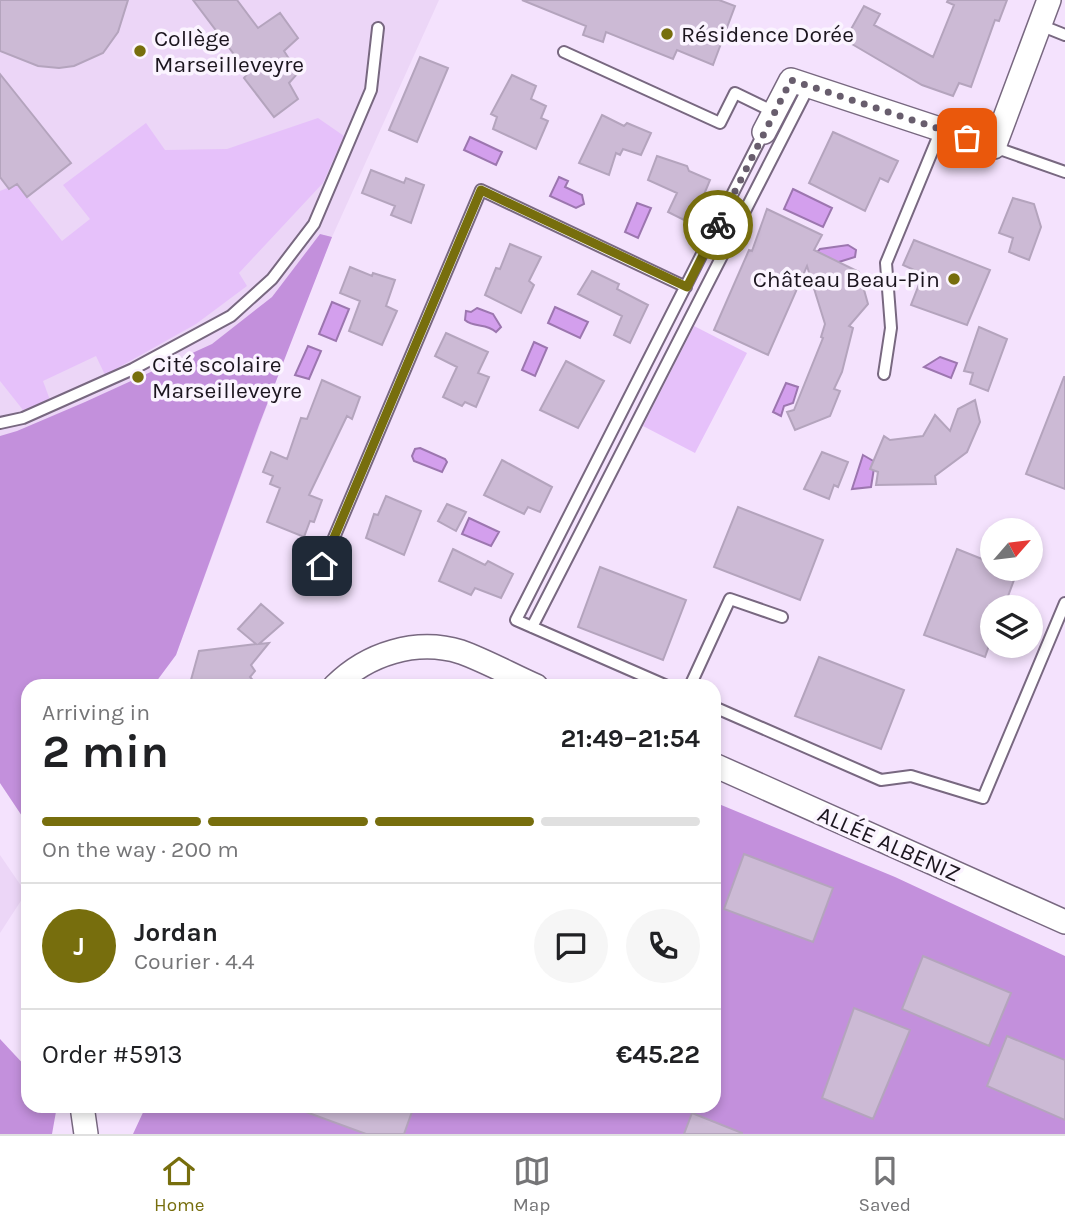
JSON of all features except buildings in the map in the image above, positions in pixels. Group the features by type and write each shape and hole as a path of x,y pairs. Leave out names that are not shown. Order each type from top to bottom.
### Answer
{"street":[{"path":"769,122 791,80 994,147 1049,0"},
{"path":"342,679 389,652 426,647 461,652 521,679"},
{"name":"ALLÉE ALBENIZ","path":"721,768 1065,922"}],"lane":[{"path":"1040,25 1065,35"},
{"path":"0,423 23,418 133,369 231,316 272,279 314,224 371,90 377,28"},
{"path":"564,52 720,123 735,93 769,122 516,620 651,679"},
{"path":"533,627 809,86"},
{"path":"884,374 891,328 886,263 941,130"},
{"path":"994,147 1065,172"},
{"path":"322,566 481,190 687,287"},
{"path":"693,679 730,599 782,617"},
{"path":"721,710 881,780 911,776 982,798 1065,603"}],"shaded area":[{"name":"Cité scolaire Marseilleveyre","path":"0,0 439,0 332,237 295,329 176,655 158,679 21,679 21,814 0,783"},
{"path":"318,118 344,136 323,183 239,273 247,286 196,324 105,375 96,356 43,381 50,400 23,410 0,381 0,191 17,184 62,241 90,219 63,185 146,123 165,150 227,149"},
{"path":"470,137 502,152 496,165 464,150"},
{"path":"559,177 568,181 565,187 582,195 584,204 576,208 550,196"},
{"path":"793,189 832,208 823,227 784,209"},
{"path":"637,203 651,208 638,238 625,232"},
{"path":"320,234 332,237 259,425 176,655 158,679 21,679 21,814 0,783 0,436 85,402 212,344 272,297"},
{"path":"848,245 856,250 855,257 829,265 817,252 820,249"},
{"path":"332,302 349,309 336,341 319,334"},
{"path":"555,307 588,322 580,338 548,323"},
{"path":"477,308 493,314 501,327 496,332 465,320 466,311 471,312"},
{"path":"694,326 747,353 695,453 643,426"},
{"path":"534,342 547,348 535,376 522,370"},
{"path":"308,346 321,351 309,379 295,375"},
{"path":"940,357 957,363 951,378 924,367"},
{"path":"786,383 798,387 793,403 784,406 781,416 773,412"},
{"path":"420,448 445,459 447,462 442,472 414,461 412,456 415,449"},
{"path":"863,455 875,462 871,487 852,489"},
{"path":"469,518 499,532 491,546 462,534"},
{"path":"721,805 895,877 1065,956 1065,1134 133,1134 143,1113 721,1113"},
{"path":"0,855 21,886 21,901 0,933"},
{"path":"0,1039 21,1062 21,1113 56,1113 52,1134 0,1134"}],"way so far":[{"path":"718,225 791,80 967,138"}],"place":[{"name":"Résidence Dorée","path":"667,34"},
{"name":"Collège Marseilleveyre","path":"140,51"},
{"name":"Château Beau-Pin","path":"954,279"},
{"name":"Cité scolaire Marseilleveyre","path":"138,377"}],"route":[{"path":"322,566 481,190 687,287 718,225"}]}
